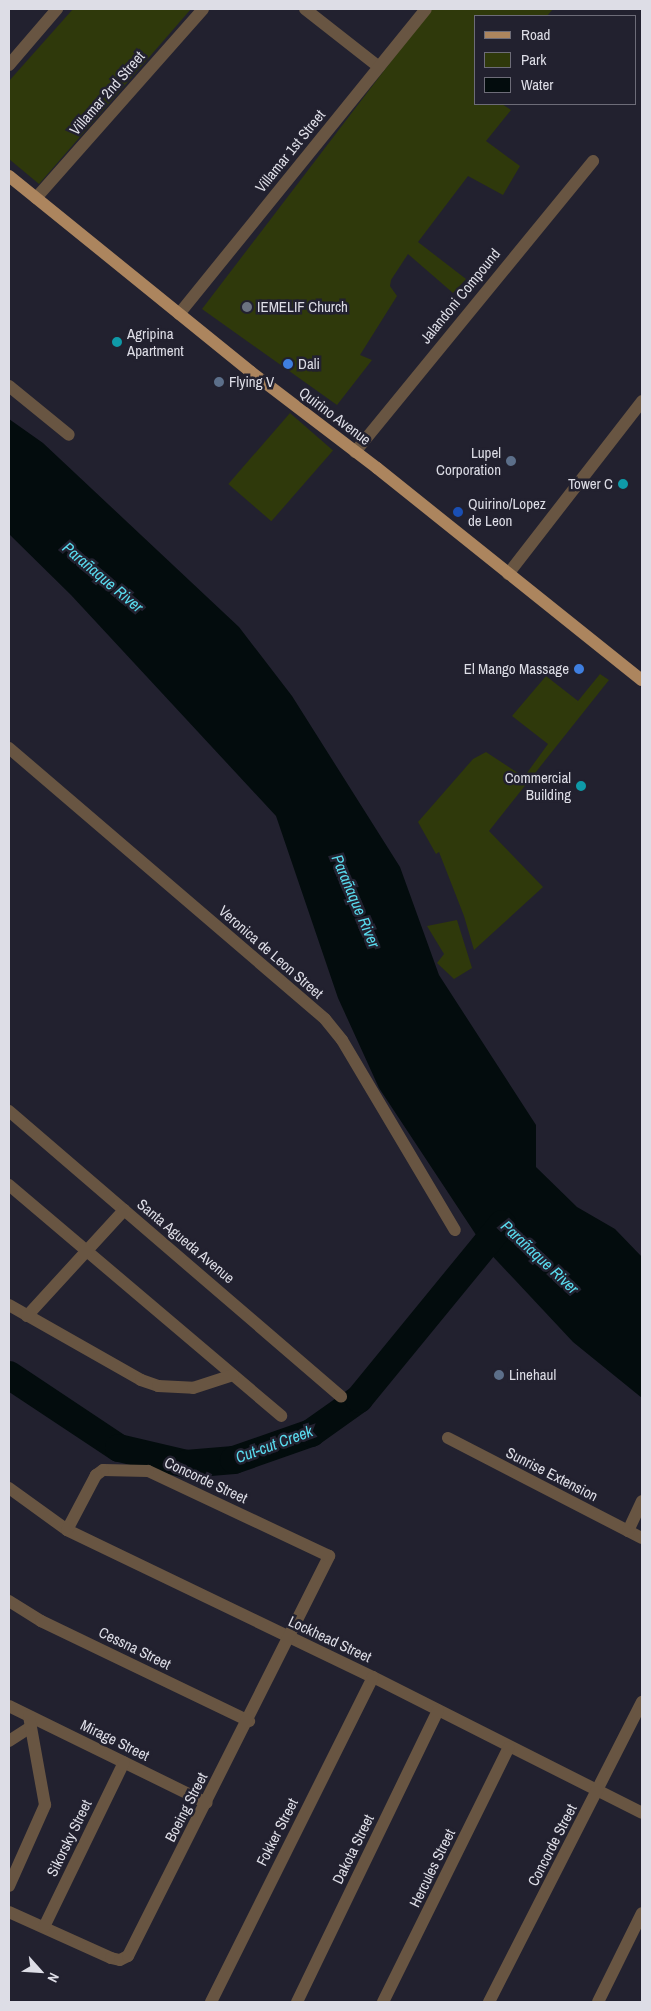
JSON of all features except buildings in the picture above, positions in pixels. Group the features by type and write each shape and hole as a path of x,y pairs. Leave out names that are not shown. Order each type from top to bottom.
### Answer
{"main road":[{"name":"Quirino Avenue","path":"9,176 179,314 642,680"}],"street":[{"path":"9,65 57,9"},
{"name":"Villamar 2nd Street","path":"36,198 203,9"},
{"path":"305,9 379,67"},
{"name":"Villamar 1st Street","path":"179,314 426,9"},
{"name":"Jalandoni Compound","path":"355,452 593,161"},
{"path":"9,386 69,435"},
{"path":"508,574 642,401"},
{"name":"Veronica de Leon Street","path":"10,752 325,1020 342,1040 455,1230"},
{"name":"Santa Agueda Avenue","path":"9,1111 341,1397"},
{"path":"9,1185 280,1416"},
{"path":"27,1316 87,1253 124,1210"},
{"path":"9,1305 141,1380 158,1386 194,1388 233,1375"},
{"name":"Sunrise Extension","path":"448,1438 642,1538"},
{"name":"Concorde Street","path":"67,1530 96,1475 112,1468 139,1471 176,1482 329,1556"},
{"name":"Lockhead Street","path":"9,1488 67,1530 373,1677 642,1813"},
{"path":"628,1531 642,1501"},
{"name":"Boeing Street","path":"9,1912 111,1958 120,1960 128,1956 249,1721 329,1556"},
{"name":"Cessna Street","path":"9,1601 41,1621 249,1721"},
{"name":"Fokker Street","path":"211,2002 373,1677"},
{"name":"Concorde Street","path":"489,2002 642,1702"},
{"name":"Mirage Street","path":"9,1706 29,1722 124,1762 207,1803"},
{"name":"Dakota Street","path":"297,2002 438,1710"},
{"path":"9,1741 29,1722"},
{"path":"9,1886 45,1805 29,1722"},
{"name":"Hercules Street","path":"383,2002 510,1747"},
{"name":"Sikorsky Street","path":"44,1927 124,1762"},
{"path":"598,2002 642,1913"}],"green space":[{"path":"73,9 191,9 39,184 9,159 9,81"},
{"path":"431,9 553,9 548,15 473,15 473,105 504,105 511,110 486,141 520,166 503,195 468,176 418,242 466,279 453,293 408,254 391,280 390,286 397,296 360,355 372,360 337,405 202,309"},
{"path":"290,413 333,450 271,521 228,484"},
{"path":"600,674 609,680 489,831 543,887 474,950 464,916 439,852 436,854 418,822 473,759 486,752 524,777 548,744 512,716 546,676 578,701"},
{"path":"457,920 472,968 454,979 437,963 444,954 427,926"}],"water":[{"name":"Parañaque River","path":"9,419 43,443 239,627 292,696 400,867 439,975 536,1125 536,1167 577,1207 615,1229 642,1257 642,1398 573,1342 484,1247 379,1088 338,998 276,816 71,595 9,534"}],"waterway":[{"name":"Cut-cut Creek","path":"9,1375 119,1448 186,1464 234,1460 311,1433 359,1399 502,1224"}],"place":[{"name":"IEMELIF Church","path":"247,307"},
{"name":"Agripina Apartment","path":"117,342"},
{"name":"Dali","path":"288,364"},
{"name":"Flying V","path":"219,382"},
{"name":"Lupel Corporation","path":"511,461"},
{"name":"Tower C","path":"623,484"},
{"name":"Quirino/Lopez de Leon","path":"458,512"},
{"name":"El Mango Massage","path":"579,669"},
{"name":"Commercial Building","path":"581,786"},
{"name":"Linehaul","path":"499,1375"}]}
